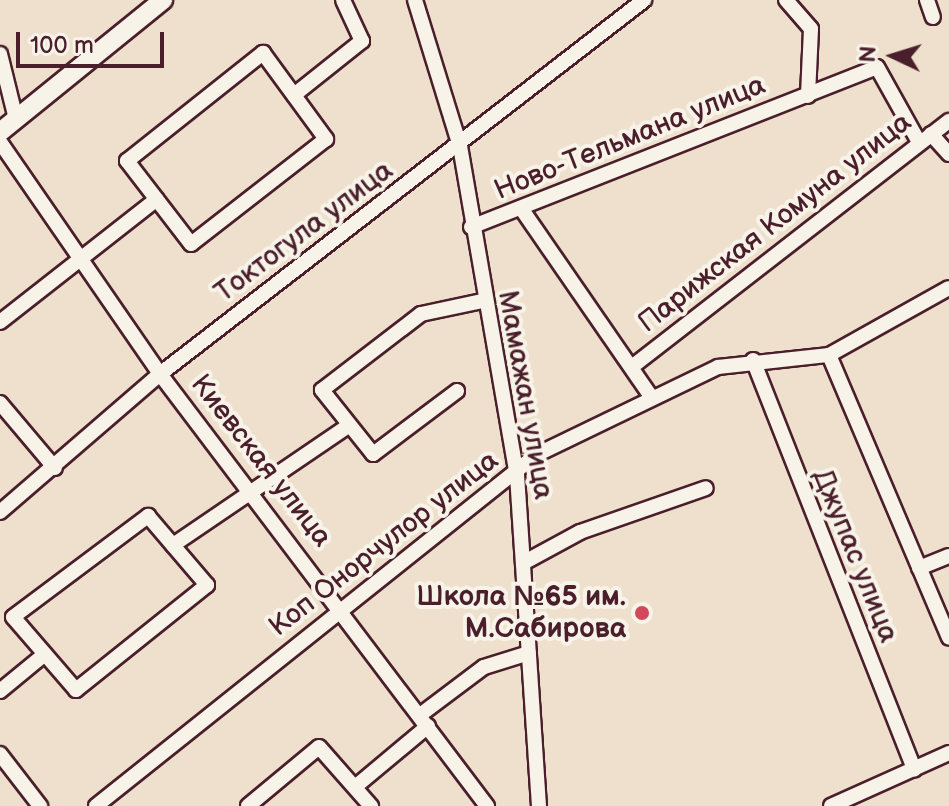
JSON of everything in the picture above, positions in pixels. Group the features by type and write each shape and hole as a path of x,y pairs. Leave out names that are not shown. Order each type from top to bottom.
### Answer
{"main road":[{"path":"0,132 163,0"}],"street":[{"path":"294,95 362,41 343,0"},
{"name":"Мамажан улица","path":"415,0 460,146 482,301 517,475 539,806"},
{"name":"Токтогула улица","path":"0,512 55,468 160,374 460,146 644,0"},
{"name":"Ново-Тельмана улица","path":"786,0 811,29 808,96"},
{"path":"927,0 933,17"},
{"path":"263,53 326,139 191,244 157,199 127,161 263,53"},
{"path":"0,54 16,119"},
{"name":"Ново-Тельмана улица","path":"471,227 523,211 877,67 925,138"},
{"name":"Парижская Комуна улица","path":"633,366 949,121"},
{"path":"925,138 949,154"},
{"name":"Киевская улица","path":"0,142 160,374 255,493 487,806"},
{"path":"0,322 157,199"},
{"path":"523,211 633,366 650,395"},
{"name":"Коп Онорчулор улица","path":"96,806 341,607 517,475 536,455 650,395 753,360 804,363 829,355 949,288"},
{"path":"457,391 373,454 345,428 323,399 323,385 421,314 482,301"},
{"path":"829,355 949,638"},
{"name":"Джупас улица","path":"753,360 914,769"},
{"path":"0,403 55,468"},
{"path":"173,545 255,493 345,428"},
{"path":"523,563 580,532 706,488"},
{"path":"148,516 173,545 207,585 76,690 13,617 148,516"},
{"path":"919,568 949,556"},
{"path":"355,787 484,667 529,653"},
{"path":"0,691 45,654"},
{"path":"248,806 319,747 371,806"},
{"path":"831,806 949,753"},
{"path":"0,754 40,806"}],"place":[{"name":"Школа №65 им. М.Сабирова","path":"642,613"}]}
